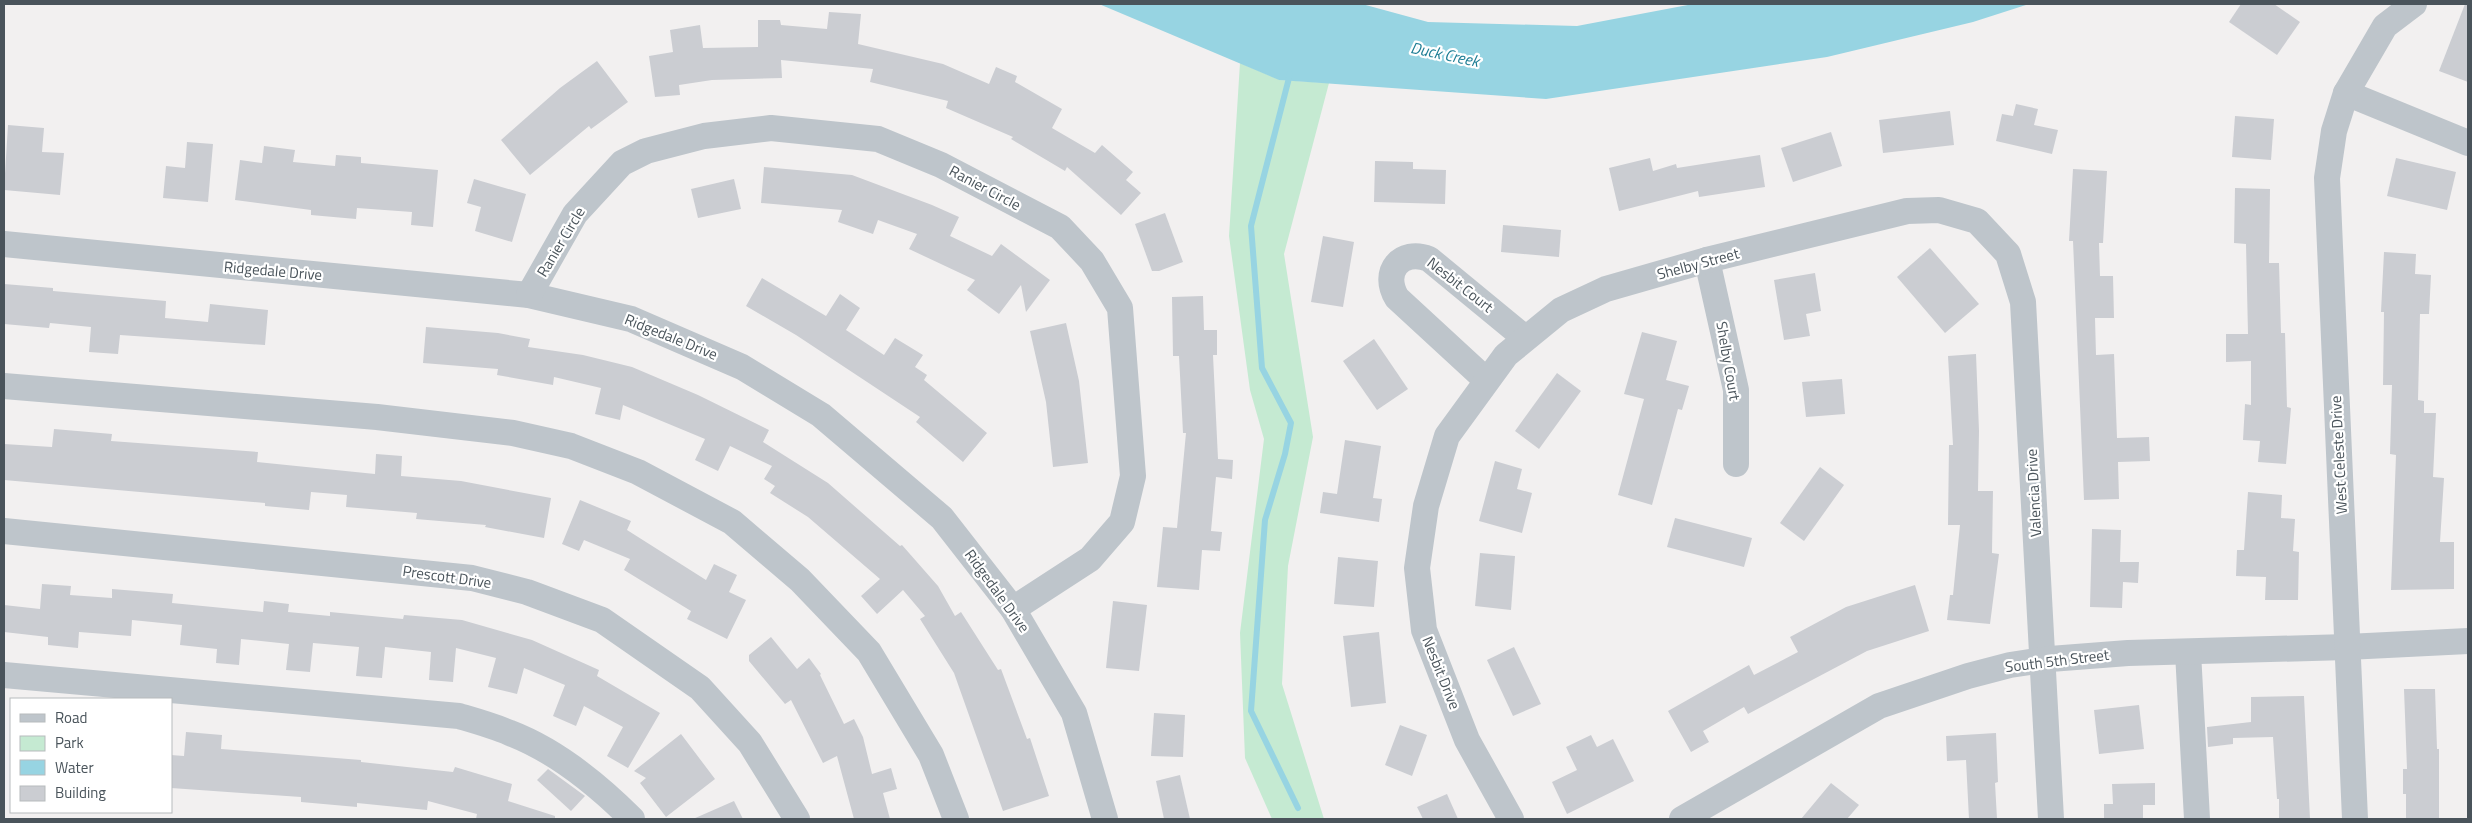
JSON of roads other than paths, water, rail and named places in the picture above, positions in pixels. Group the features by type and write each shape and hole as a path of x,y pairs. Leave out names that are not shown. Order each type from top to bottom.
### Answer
{"street":[{"name":"West Celeste Drive","path":"2356,819 2326,178 2334,131 2346,93 2384,26 2414,4"},
{"path":"2346,93 2468,142"},
{"name":"Ranier Circle","path":"529,296 574,214 622,163 646,151 704,136 771,128 878,139 941,165 1060,228 1092,261 1120,308 1133,476 1122,522 1090,559 1013,609"},
{"name":"Shelby Street","path":"1486,380 1506,355 1561,310 1606,289 1707,260 1907,211 1939,210"},
{"name":"Valencia Drive","path":"1939,210 1977,221 2008,254 2023,302 2044,660 2051,819"},
{"name":"Ridgedale Drive","path":"4,244 63,252 529,296 631,319 742,367 821,415 942,518 1013,609 1074,713 1105,819"},
{"name":"Nesbit Court","path":"1486,380 1397,298 1391,283 1394,268 1400,262 1414,256 1429,259 1525,338"},
{"name":"Shelby Court","path":"1707,260 1736,390 1736,464"},
{"name":"Nesbit Drive","path":"1486,380 1447,436 1426,506 1417,568 1424,630 1467,740 1511,819"},
{"path":"4,386 377,417 513,432 571,446 638,472 732,522 800,580 869,652 931,755 956,819"},
{"name":"Prescott Drive","path":"4,531 472,578 527,592 602,620 700,688 750,743 798,819"},
{"name":"South 5th Street","path":"1696,816 1880,706 1968,676 2044,660 2128,653 2348,647 2468,641"},
{"path":"2188,652 2197,819"},
{"path":"4,675 459,716 512,734 560,758 604,792 632,819"}],"water":[{"name":"Duck Creek","path":"1099,4 1362,4 1428,22 1577,26 1693,4 2029,4 1973,22 1827,57 1546,99 1279,80"}],"waterway":[{"path":"1290,74 1251,226 1262,368 1291,423 1285,454 1265,520 1251,711 1298,808"}]}
